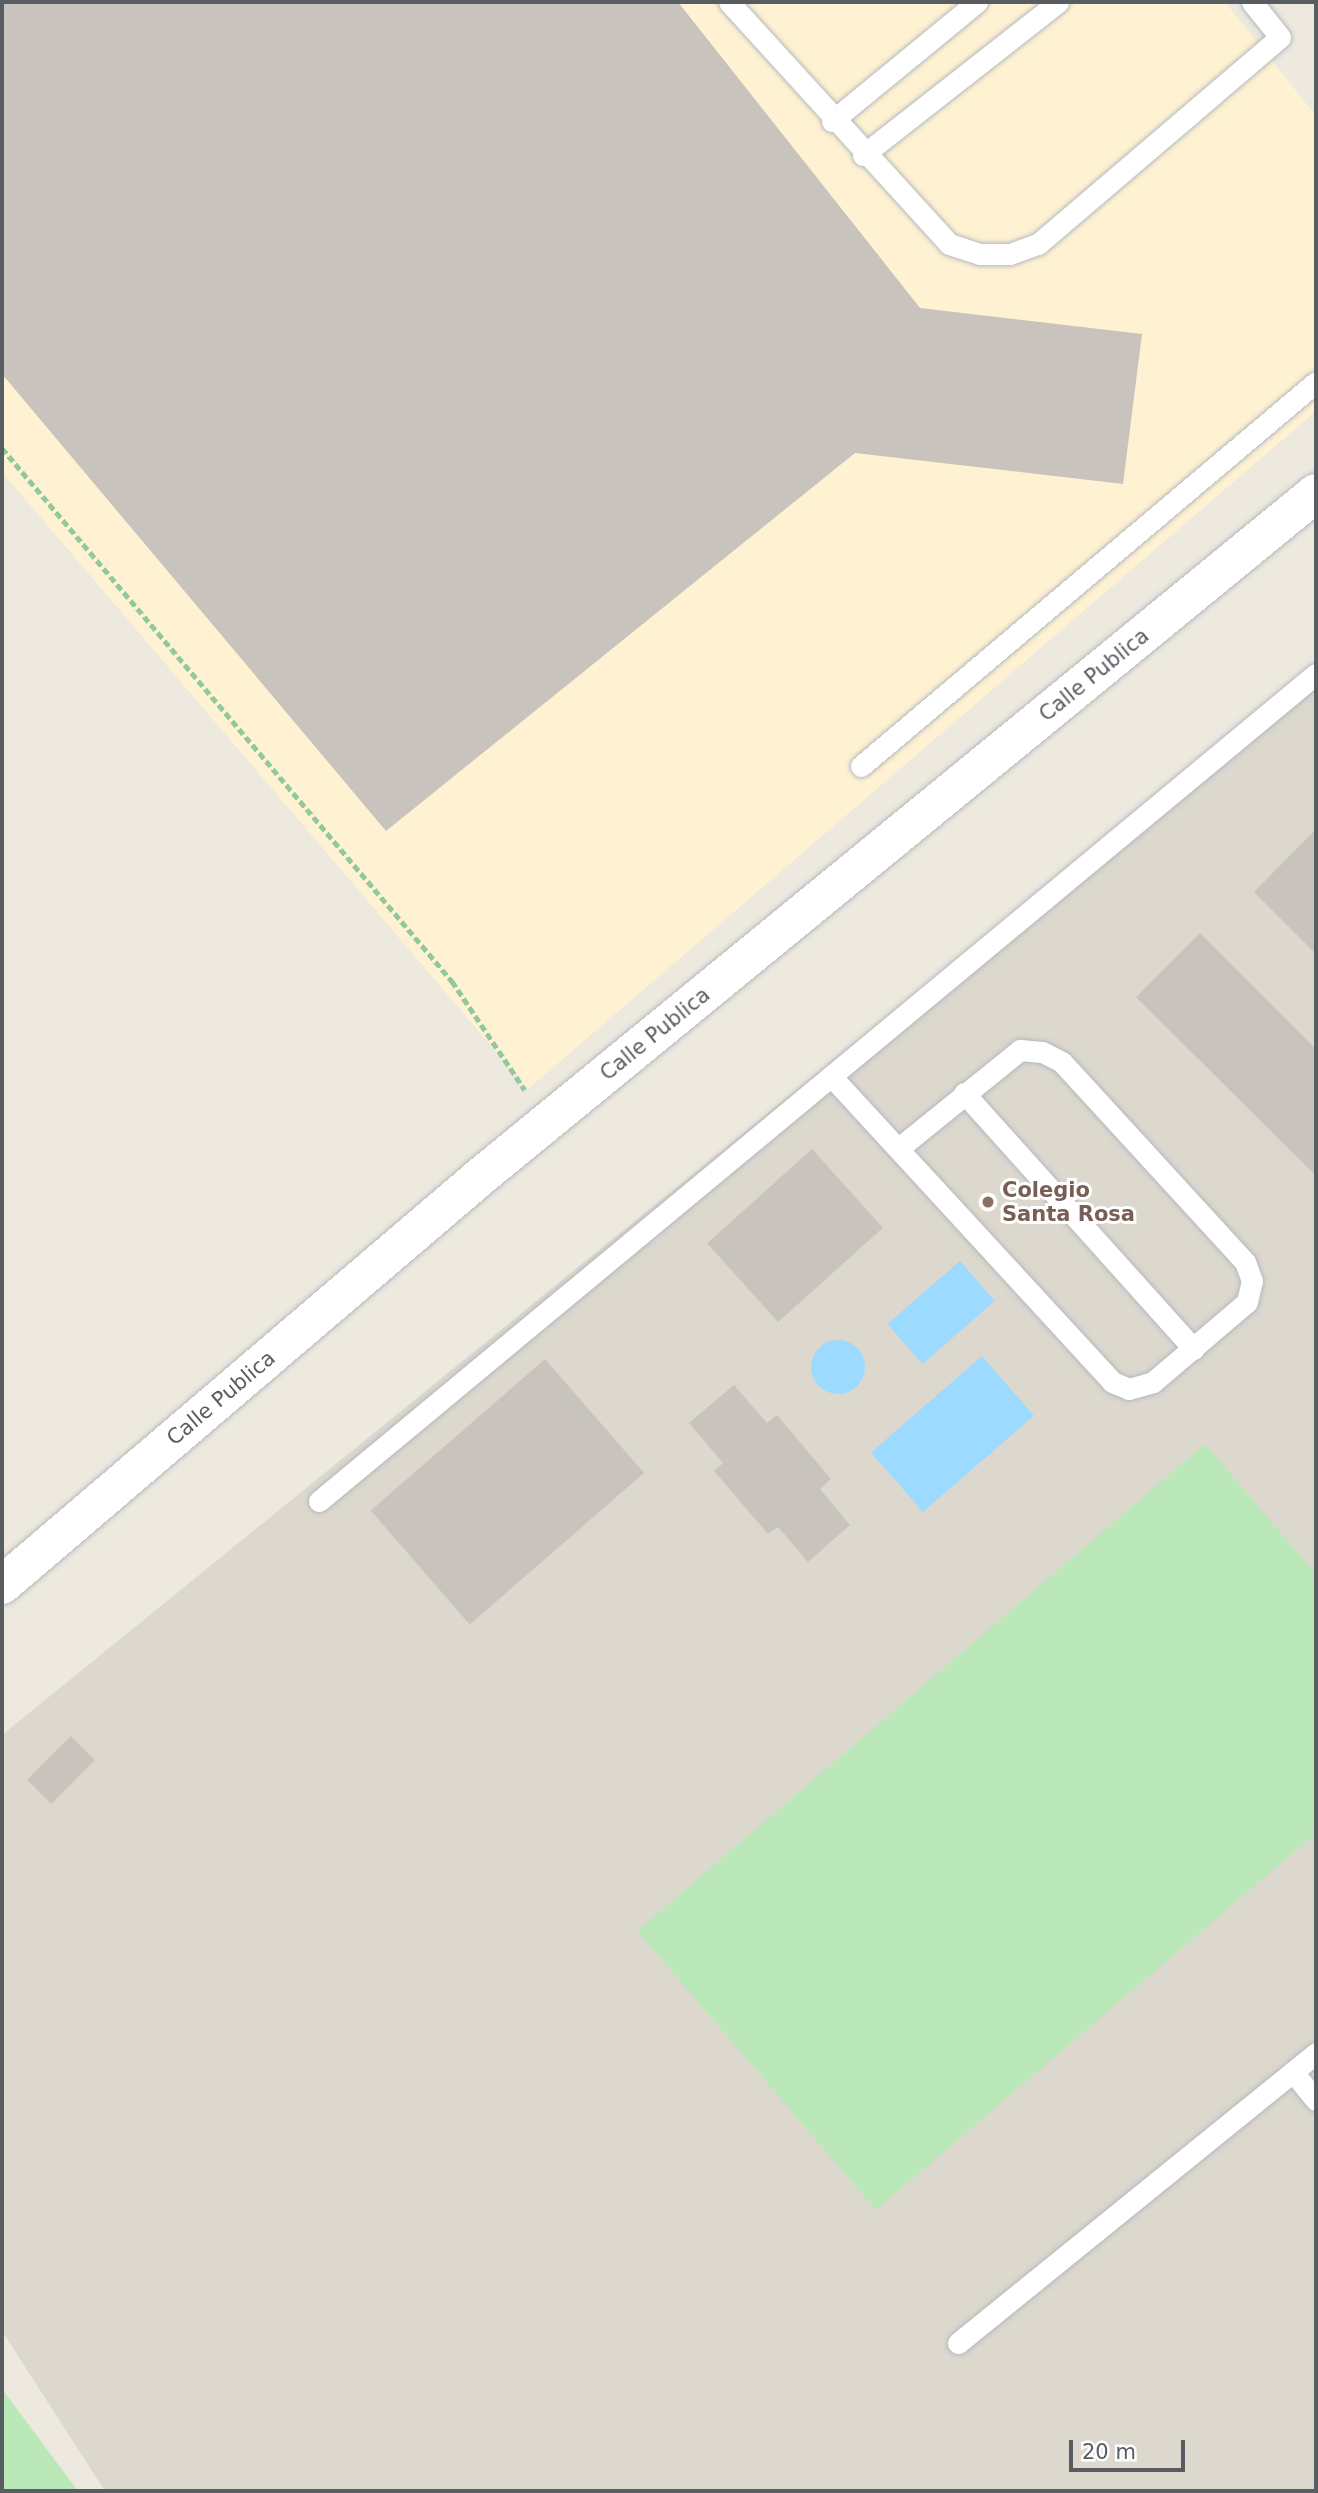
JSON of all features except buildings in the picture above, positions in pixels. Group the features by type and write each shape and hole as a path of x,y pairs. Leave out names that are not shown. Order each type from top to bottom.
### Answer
{"street":[{"name":"Calle Publica","path":"2,1585 549,1121 1316,492"}],"lane":[{"path":"729,2 832,121 949,244 979,254 1029,247 1280,37 1252,2"},
{"path":"832,121 977,2"},
{"path":"863,155 1058,2"},
{"path":"861,766 1316,382"},
{"path":"319,1501 1316,674"},
{"path":"831,1076 1112,1382 1129,1389 1153,1382 1247,1302 1252,1281 1245,1262 1062,1062 1020,1050 899,1148"},
{"path":"964,1093 1194,1349"},
{"path":"958,2343 1316,2053"},
{"path":"1293,2072 1316,2100"}],"path":[{"path":"2,448 452,981 549,1121"}],"shaded area":[{"path":"2,2 1225,2 1316,116 1316,411 528,1089 2,472"},
{"name":"Colegio Santa Rosa","path":"1316,668 1316,2491 105,2491 2,2331 2,1735"}],"green space":[{"path":"1205,1444 1316,1574 1316,1833 876,2210 637,1931"},
{"path":"2,2389 78,2491 2,2491"}],"water":[{"path":"960,1261 995,1301 922,1364 888,1324"},
{"path":"838,1340 857,1348 865,1367 857,1386 838,1394 819,1386 811,1367 819,1348"},
{"path":"982,1356 1034,1416 923,1512 871,1452"}],"place":[{"name":"Colegio Santa Rosa","path":"988,1202"}]}
